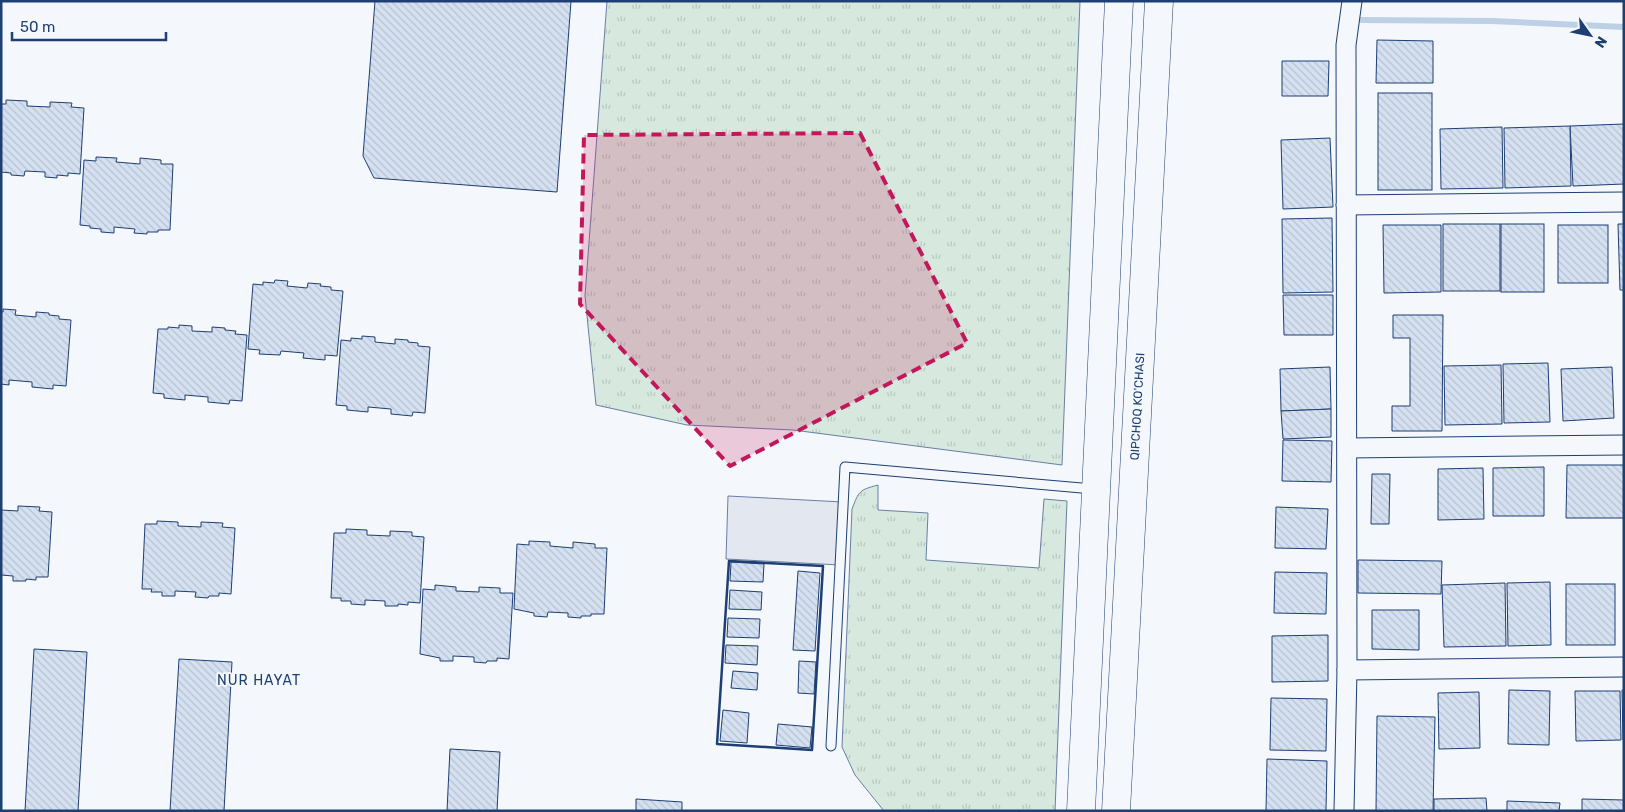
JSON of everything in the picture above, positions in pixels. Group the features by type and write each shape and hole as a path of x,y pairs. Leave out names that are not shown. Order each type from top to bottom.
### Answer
{"main road":[{"path":"1081,811 1119,1"},
{"name":"QIPCHOQ KO'CHASI","path":"1116,811 1159,1"},
{"path":"1117,41 1121,34 1138,25 1150,30 1158,41"}],"street":[{"path":"1344,811 1347,670 1346,45 1350,13"},
{"path":"1346,205 1624,202"},
{"path":"1347,448 1624,445"},
{"path":"1347,670 1624,667"}],"lane":[{"path":"831,746 844,467 1096,489"}],"highlighted area":[{"path":"860,133 967,343 730,466 580,304 584,135"}],"green space":[{"path":"607,1 1080,1 1062,465 793,430 687,425 596,405 585,296"},
{"path":"878,485 878,510 928,513 926,560 1039,568 1044,499 1067,501 1055,811 884,811 855,775 842,747 852,509 856,498 863,490"}],"shaded area":[{"path":"728,496 843,502 840,565 726,559"}],"building":[{"path":"375,1 571,1 557,192 374,178 363,156"},
{"path":"1377,40 1433,41 1433,83 1376,83"},
{"path":"1282,61 1329,61 1328,96 1282,96"},
{"path":"1378,93 1432,93 1432,190 1378,190"},
{"path":"6,100 27,101 27,106 50,107 50,102 72,103 71,107 84,108 80,174 68,173 68,176 57,175 57,178 45,177 45,172 25,171 24,176 1,172 1,104 6,104"},
{"path":"1624,124 1624,184 1573,186 1570,126"},
{"path":"1570,126 1571,186 1505,188 1504,128"},
{"path":"1502,127 1503,188 1441,189 1440,129"},
{"path":"1330,138 1333,207 1283,209 1281,140"},
{"path":"96,157 117,158 116,162 140,164 140,158 161,160 161,164 173,164 170,230 158,230 158,232 147,232 147,234 134,233 135,229 114,227 114,233 101,232 101,229 80,225 84,160 96,161"},
{"path":"1332,218 1333,292 1283,293 1282,219"},
{"path":"1443,224 1500,224 1500,291 1443,291"},
{"path":"1501,224 1544,224 1544,292 1501,292"},
{"path":"1618,224 1624,224 1624,290 1620,290"},
{"path":"1383,225 1441,225 1441,292 1384,293"},
{"path":"1558,225 1608,225 1608,283 1558,283"},
{"path":"275,280 288,281 287,286 307,288 308,283 321,284 320,286 331,287 331,290 343,291 337,356 325,355 325,360 303,358 304,353 281,351 280,355 259,354 260,350 248,349 253,284 263,285 263,282 274,283"},
{"path":"1283,295 1333,295 1333,335 1284,335"},
{"path":"3,309 16,310 15,315 36,317 36,312 49,313 49,315 59,316 59,319 71,320 66,386 53,385 53,389 32,387 32,382 9,380 9,385 1,384 1,312 3,312"},
{"path":"1393,315 1443,315 1442,431 1392,431 1392,406 1410,406 1410,338 1393,338"},
{"path":"179,325 192,326 192,331 212,332 212,327 225,328 225,330 236,331 235,334 247,335 242,401 230,400 229,404 208,402 208,397 185,395 185,400 164,398 164,394 153,393 158,329 168,329 168,327 179,328"},
{"path":"362,336 375,337 375,342 395,344 395,339 408,340 408,342 418,343 418,346 430,347 425,413 413,412 412,416 391,414 391,409 368,407 368,412 347,410 347,406 336,405 341,340 351,341 351,338 362,339"},
{"path":"1548,363 1550,422 1504,423 1503,364"},
{"path":"1501,365 1502,424 1445,425 1444,366"},
{"path":"1330,367 1331,409 1281,411 1280,369"},
{"path":"1612,367 1614,418 1563,421 1561,369"},
{"path":"1331,409 1331,437 1283,439 1281,411"},
{"path":"1283,440 1332,441 1331,482 1282,481"},
{"path":"1567,465 1624,465 1624,518 1566,518"},
{"path":"1544,467 1544,516 1493,516 1493,468"},
{"path":"1483,468 1484,519 1438,520 1438,469"},
{"path":"1372,474 1390,474 1389,524 1371,524"},
{"path":"18,506 40,507 39,511 52,512 48,577 36,577 36,580 13,581 13,576 1,575 1,510 18,511"},
{"path":"1276,507 1328,509 1326,549 1275,548"},
{"path":"157,521 178,522 178,526 201,527 201,522 223,523 222,527 235,528 231,594 219,593 219,596 209,596 208,598 195,597 196,592 175,591 175,596 162,596 162,592 151,592 152,589 142,589 145,524 157,524"},
{"path":"346,529 367,530 367,535 390,536 390,531 412,532 412,536 424,537 420,603 408,602 408,605 385,606 385,601 365,600 365,605 351,604 351,601 341,601 341,598 331,598 334,533 346,533"},
{"path":"529,541 550,542 550,546 573,548 573,542 595,544 595,548 607,548 604,614 591,614 591,616 581,616 581,618 568,617 568,613 548,612 547,617 534,616 534,613 514,609 517,544 529,545"},
{"path":"1358,560 1442,561 1441,594 1358,593"},
{"path":"731,562 764,564 763,582 730,581"},
{"path":"798,571 820,573 815,651 793,650"},
{"path":"1275,572 1327,573 1326,614 1274,613"},
{"path":"1550,582 1551,645 1508,646 1507,583"},
{"path":"1505,583 1506,646 1444,647 1442,585"},
{"path":"1566,584 1615,584 1615,645 1566,645"},
{"path":"435,585 456,587 456,591 479,592 479,587 500,588 500,593 513,593 509,659 497,658 497,661 487,661 486,663 474,662 474,657 453,656 453,661 440,661 440,658 420,654 423,589 435,590"},
{"path":"730,590 762,592 761,610 729,609"},
{"path":"1372,610 1419,610 1419,650 1372,649"},
{"path":"728,618 760,619 759,638 727,637"},
{"path":"1328,635 1328,681 1272,682 1272,636"},
{"path":"726,645 758,646 757,665 725,663"},
{"path":"34,649 87,652 78,811 25,811"},
{"path":"179,659 232,662 224,811 170,811"},
{"path":"799,661 816,662 814,694 798,693"},
{"path":"733,671 758,673 757,690 731,688"},
{"path":"1509,690 1550,691 1549,745 1508,744"},
{"path":"1622,690 1624,690 1624,740 1623,740"},
{"path":"1575,691 1620,691 1621,740 1576,741"},
{"path":"1479,692 1480,748 1439,749 1438,693"},
{"path":"1271,698 1327,699 1326,751 1270,750"},
{"path":"723,710 749,713 747,743 720,741"},
{"path":"1377,716 1435,717 1433,811 1376,811"},
{"path":"778,724 812,727 810,748 776,745"},
{"path":"450,749 500,752 497,811 447,811"},
{"path":"1267,759 1327,761 1326,811 1266,811"},
{"path":"1486,798 1487,811 1434,811 1434,799"},
{"path":"636,799 682,802 682,811 636,811"},
{"path":"1582,799 1624,800 1624,811 1582,811"},
{"path":"1507,801 1560,803 1559,811 1507,811"}],"waterway":[{"path":"1362,20 1492,21 1624,27"}],"wall":[{"path":"729,561 823,566 812,750 717,744 729,561"}],"district":[{"name":"NUR HAYAT","path":"259,680"}]}
